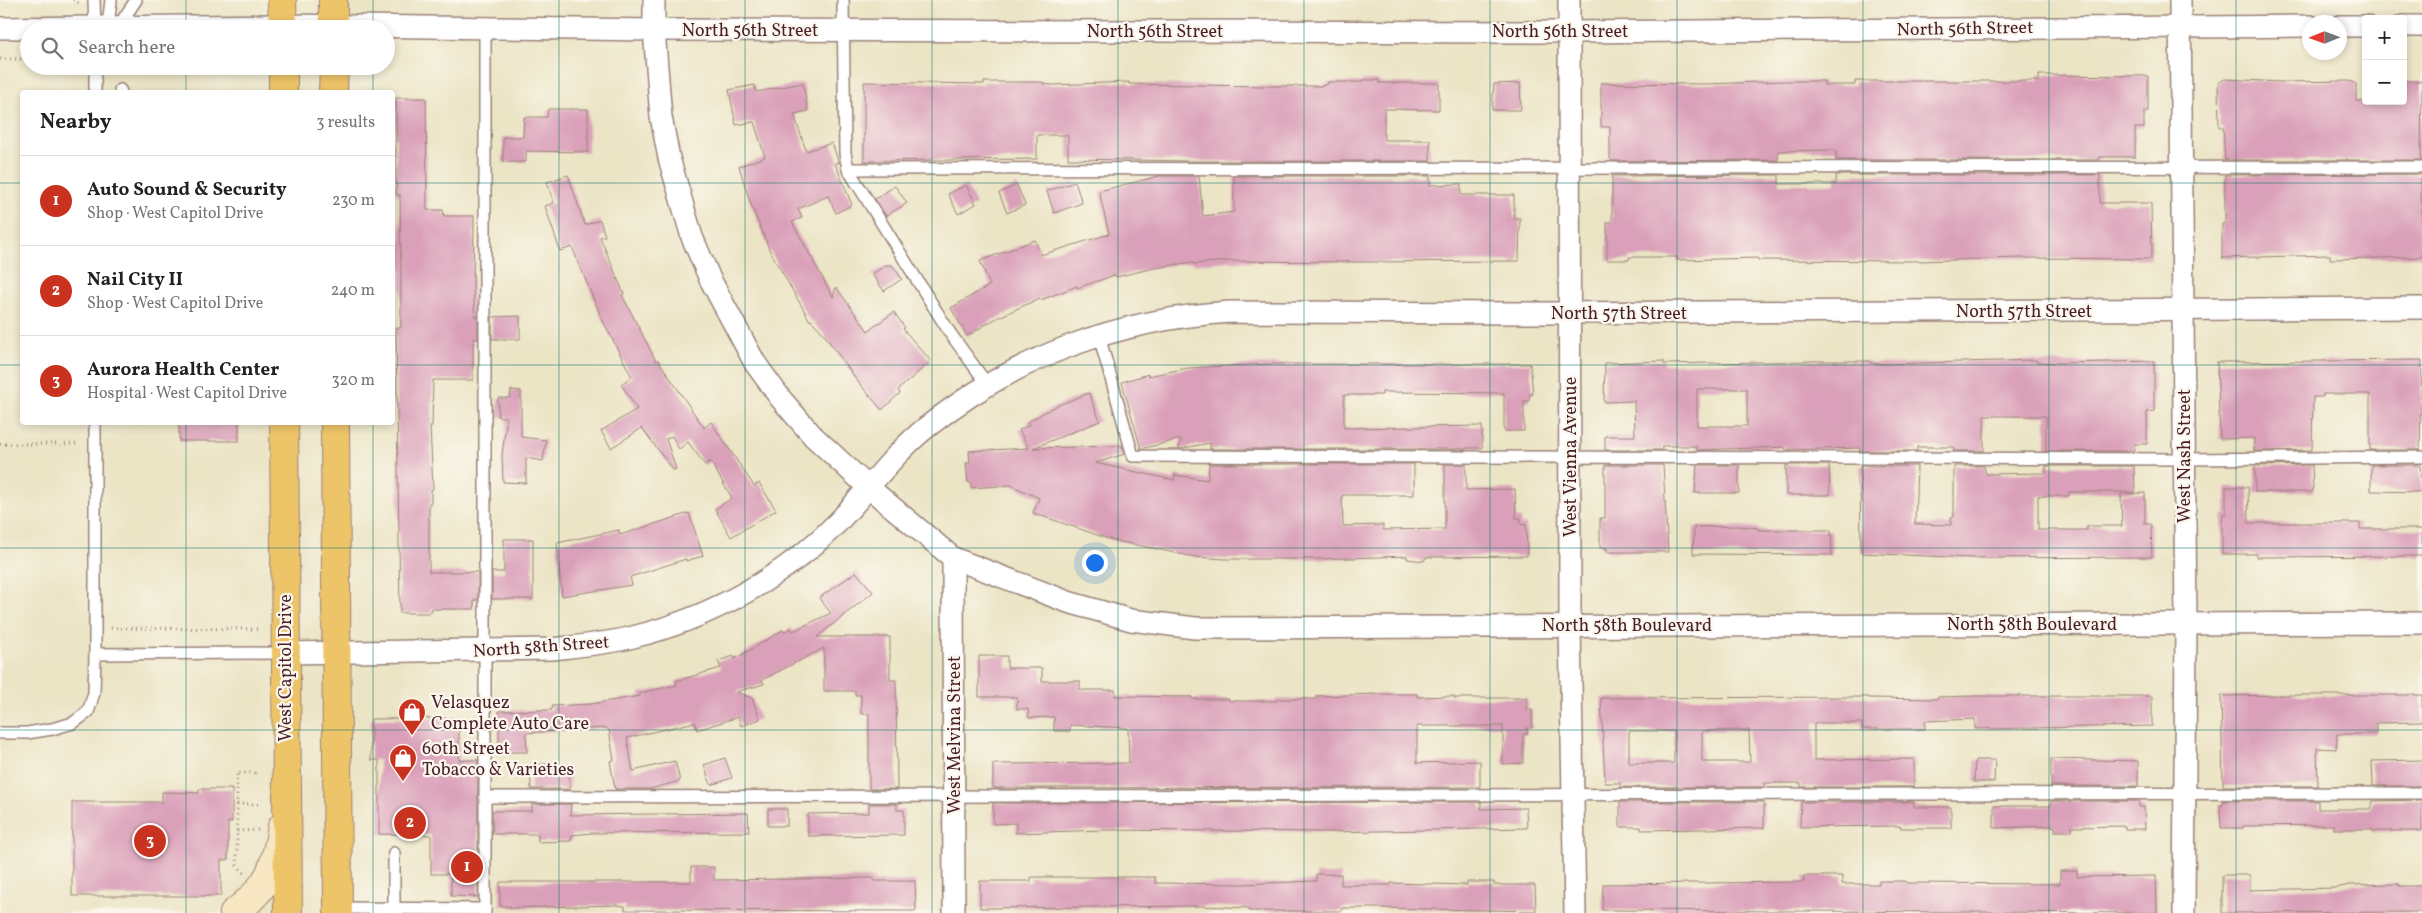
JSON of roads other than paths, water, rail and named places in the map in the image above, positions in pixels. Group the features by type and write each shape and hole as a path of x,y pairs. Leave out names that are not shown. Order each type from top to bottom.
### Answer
{"main road":[{"path":"333,0 333,20"},
{"path":"283,75 283,90"},
{"path":"333,90 334,75"},
{"name":"West Capitol Drive","path":"284,425 288,913"},
{"path":"335,425 338,910"},
{"path":"234,913 258,893 271,871 277,856 286,803"}],"street":[{"path":"654,0 654,30 660,108 669,158 685,214 710,280 755,363 781,399 813,436 868,487"},
{"name":"West Vienna Avenue","path":"1568,0 1571,458 1570,625 1575,913"},
{"name":"West Nash Street","path":"2180,0 2186,624 2184,913"},
{"name":"North 56th Street","path":"243,20 283,18"},
{"name":"North 56th Street","path":"395,28 1569,32 2302,26"},
{"path":"2347,26 2362,26"},
{"path":"2407,26 2422,26"},
{"name":"North 56th Street","path":"0,28 20,28"},
{"name":"North 57th Street","path":"868,487 925,428 986,384 1029,362 1099,336 1144,323 1187,315 1230,312 1569,313 2422,308"},
{"name":"North 58th Street","path":"285,653 485,651 594,645 669,627 742,594 811,547 839,521 868,487"},
{"name":"North 58th Boulevard","path":"868,487 953,558 1068,602 1131,620 1195,628 2422,623"},
{"name":"West Melvina Street","path":"953,558 954,913"}],"lane":[{"path":"94,0 101,20"},
{"path":"106,20 111,0"},
{"path":"112,20 136,0"},
{"path":"843,0 845,153 848,169 950,333 986,384"},
{"path":"338,910 394,908 485,911 485,28"},
{"path":"95,75 95,90"},
{"path":"848,169 2182,169 2422,167"},
{"path":"1099,336 1132,456 2184,459 2422,457"},
{"path":"0,733 26,733 73,724 88,712 94,693 96,628 95,425"},
{"path":"95,654 285,653"},
{"path":"485,797 954,794 1573,796 2422,793"},
{"path":"394,853 394,908"}],"place":[{"name":"Velasquez Complete Auto Care","path":"412,736"},
{"name":"60th Street Tobacco & Varieties","path":"403,782"},
{"name":"Nail City II","path":"410,823"},
{"name":"Aurora Health Center","path":"150,841"},
{"name":"Auto Sound & Security","path":"467,867"}]}
